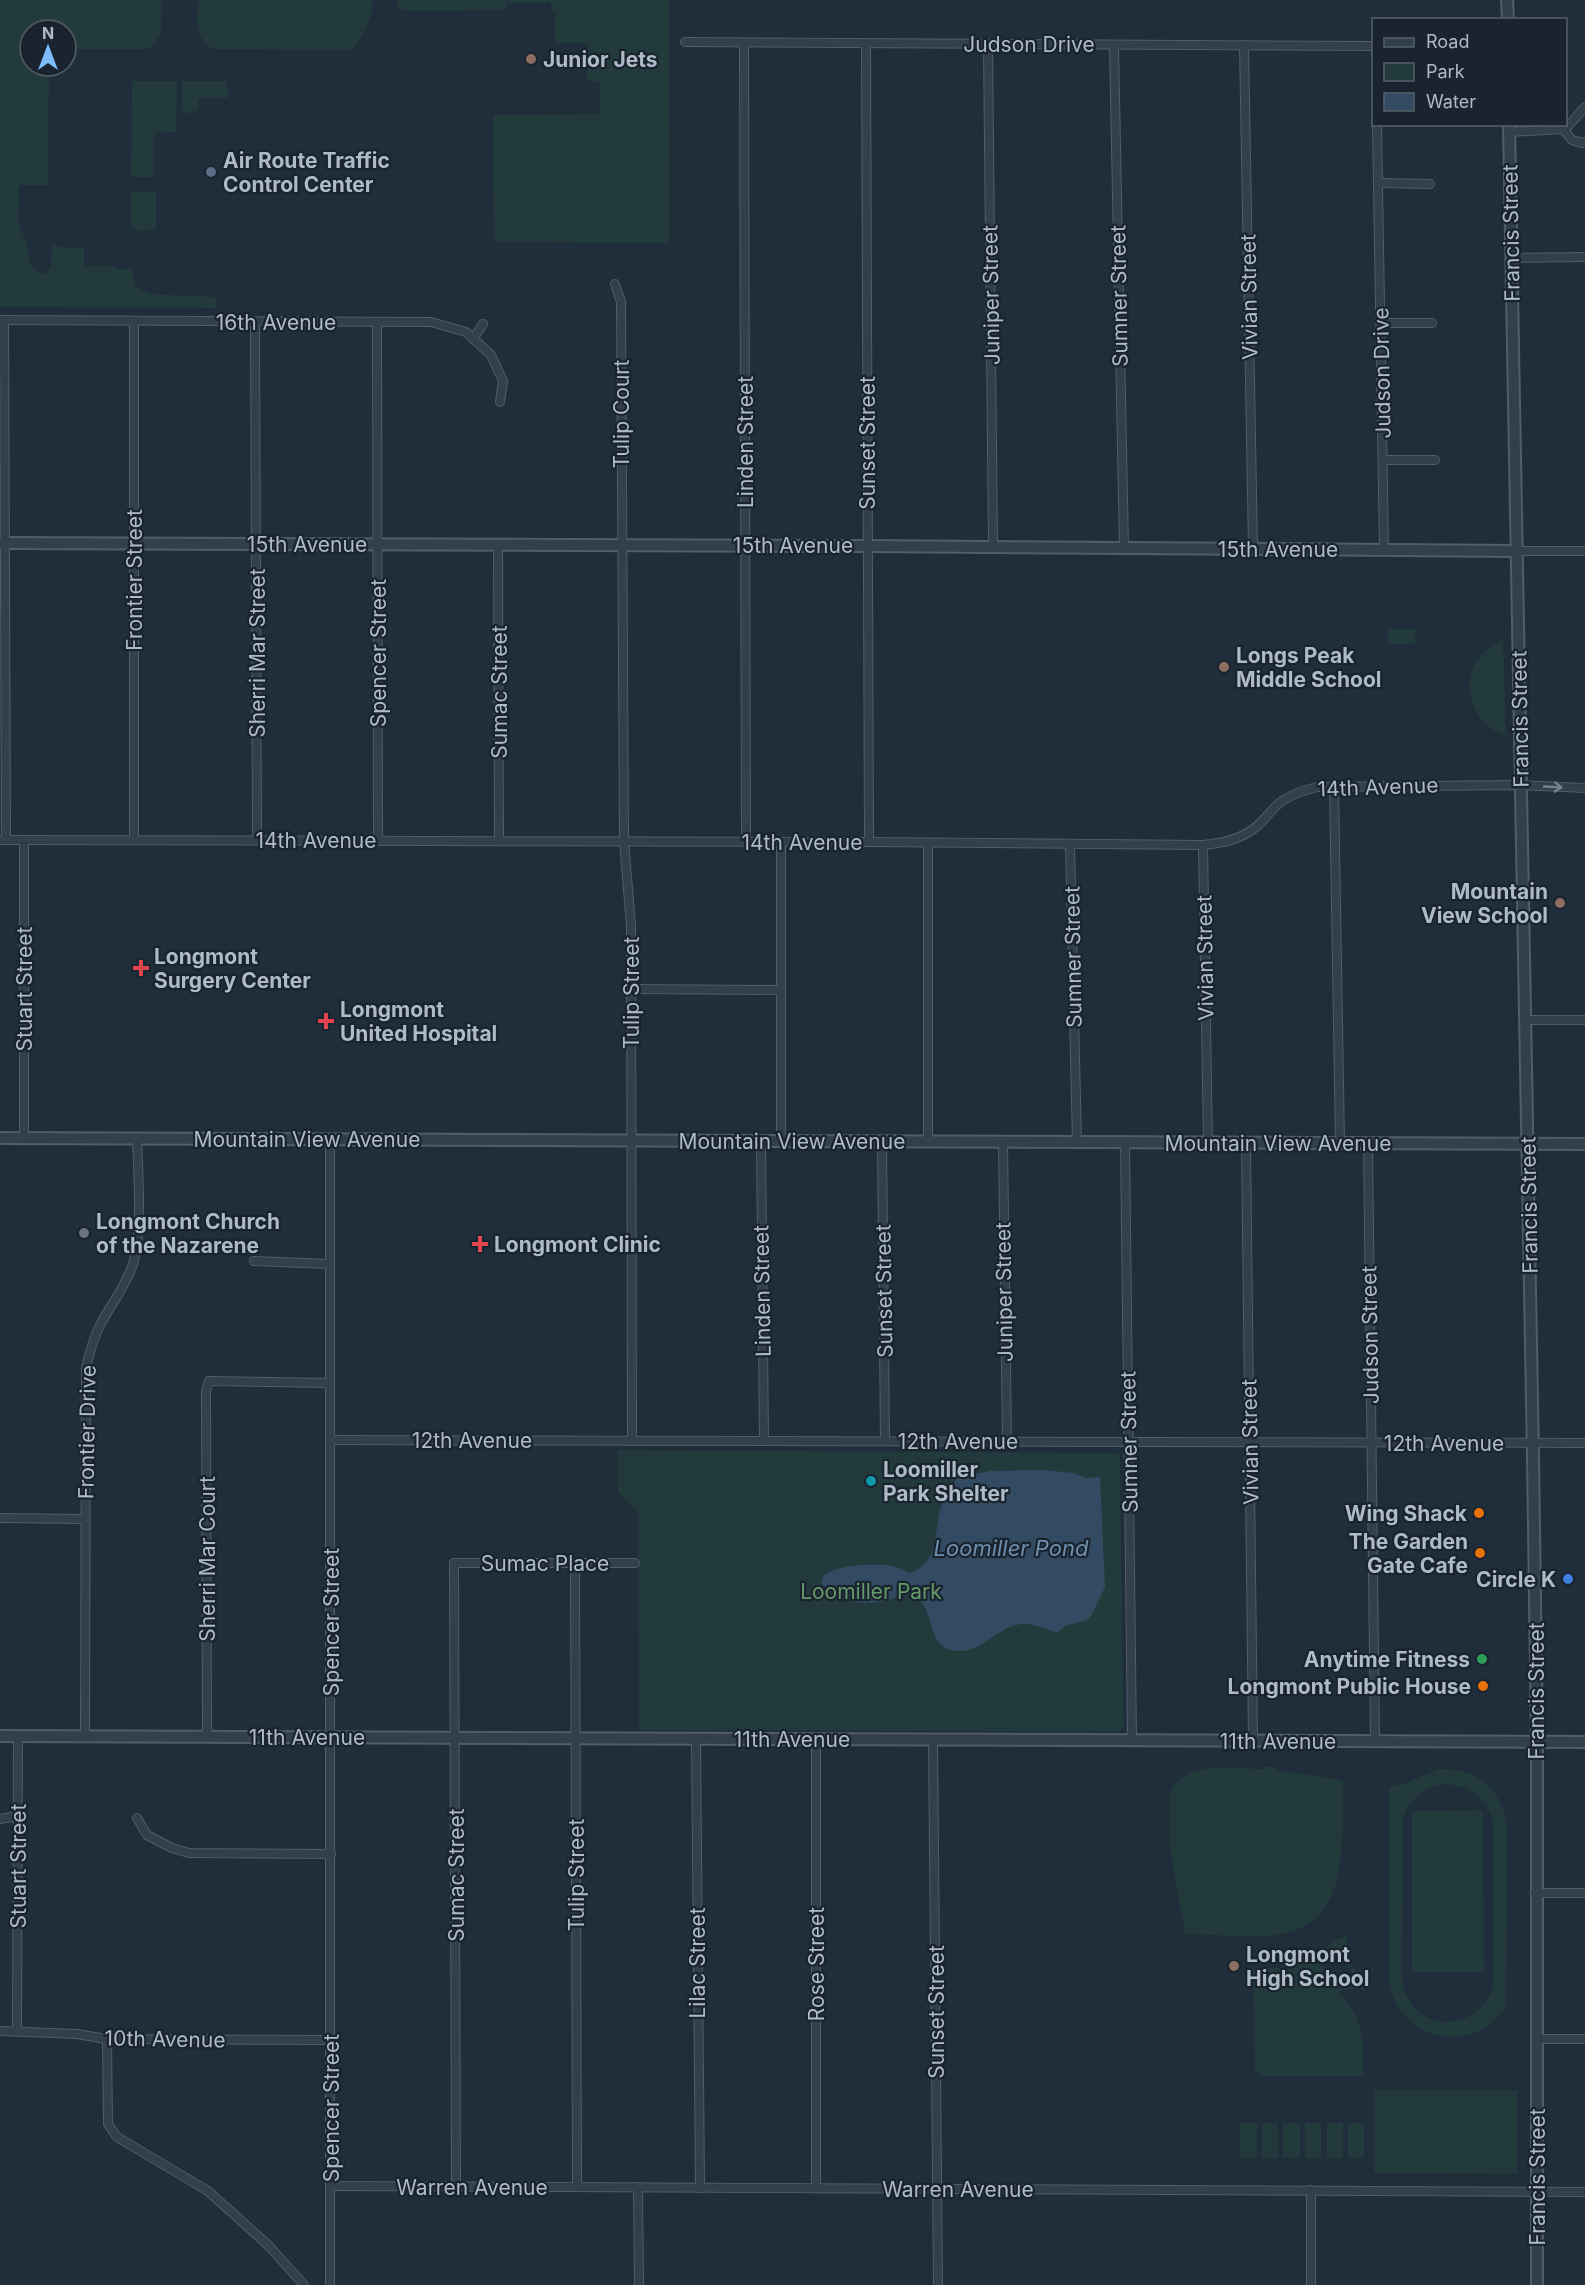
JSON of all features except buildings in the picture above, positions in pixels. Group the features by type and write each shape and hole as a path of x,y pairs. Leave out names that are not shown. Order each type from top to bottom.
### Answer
{"street":[{"path":"1507,0 1508,18"},
{"name":"Judson Drive","path":"685,42 1372,46"},
{"name":"Linden Street","path":"744,43 746,842"},
{"name":"Sunset Street","path":"866,44 868,842"},
{"name":"Juniper Street","path":"988,44 993,546"},
{"name":"Sumner Street","path":"1114,45 1124,548"},
{"name":"Vivian Street","path":"1244,45 1252,549"},
{"path":"1510,128 1563,129 1585,107"},
{"name":"Judson Drive","path":"1377,126 1384,550"},
{"name":"Francis Street","path":"1510,128 1537,1742 1535,1893 1537,2285"},
{"path":"1563,129 1572,140 1585,142"},
{"path":"1378,183 1430,184"},
{"path":"1512,258 1585,256"},
{"name":"Tulip Court","path":"615,284 621,302 622,545"},
{"path":"2,320 3,840"},
{"name":"16th Avenue","path":"2,320 431,322 466,332 490,355 503,381 500,402"},
{"name":"Frontier Street","path":"134,321 134,840"},
{"name":"Sherri Mar Street","path":"255,322 257,840"},
{"name":"Spencer Street","path":"377,322 378,840"},
{"path":"1381,323 1432,323"},
{"path":"473,339 483,324"},
{"path":"1383,460 1435,460"},
{"name":"15th Avenue","path":"2,543 993,546 1585,551"},
{"name":"Sumac Street","path":"498,544 499,840"},
{"name":"Tulip Street","path":"622,545 624,841 631,925 632,1441"},
{"name":"14th Avenue","path":"3,840 499,840 1203,845 1239,838 1255,828 1280,803 1297,793 1317,786 1521,785 1585,788"},
{"path":"1334,786 1340,1143"},
{"name":"Stuart Street","path":"24,840 24,1138"},
{"path":"781,842 781,1141"},
{"path":"928,843 928,1142"},
{"name":"Sumner Street","path":"1070,844 1077,1142"},
{"name":"Vivian Street","path":"1203,845 1208,1143"},
{"path":"631,989 781,990"},
{"path":"1526,1020 1585,1020"},
{"name":"Mountain View Avenue","path":"0,1138 1585,1144"},
{"name":"Frontier Drive","path":"85,1736 86,1369 100,1326 128,1278 134,1261 138,1237 137,1138"},
{"name":"Spencer Street","path":"330,1139 330,2285"},
{"name":"Linden Street","path":"760,1141 764,1441"},
{"name":"Sunset Street","path":"882,1141 885,1441"},
{"name":"Juniper Street","path":"1003,1142 1006,1442"},
{"name":"Sumner Street","path":"1125,1142 1132,1741"},
{"name":"Vivian Street","path":"1246,1143 1253,1741"},
{"name":"Judson Street","path":"1368,1143 1375,1742"},
{"path":"254,1262 329,1264"},
{"name":"Sherri Mar Court","path":"207,1737 206,1391 209,1381 330,1383"},
{"name":"12th Avenue","path":"331,1440 1585,1443"},
{"path":"0,1518 85,1519"},
{"name":"Sumac Street","path":"454,1563 456,2187"},
{"name":"Sumac Place","path":"454,1563 635,1563"},
{"name":"Tulip Street","path":"575,1563 577,2187"},
{"name":"11th Avenue","path":"0,1736 1585,1742"},
{"name":"Stuart Street","path":"17,2031 18,1736"},
{"name":"Lilac Street","path":"696,1739 700,2188"},
{"name":"Rose Street","path":"816,1739 816,2188"},
{"name":"Sunset Street","path":"933,1740 938,2285"},
{"path":"0,1819 17,1816"},
{"path":"137,1818 147,1835 172,1848 189,1853 331,1854"},
{"path":"1535,1893 1585,1893"},
{"name":"10th Avenue","path":"0,2031 77,2034 107,2039 331,2040"},
{"path":"107,2039 108,2124 110,2130 124,2142 208,2191 268,2246 304,2285"},
{"path":"1536,2039 1585,2039"},
{"name":"Warren Avenue","path":"331,2186 1585,2192"},
{"path":"638,2187 639,2285"},
{"path":"1311,2190 1311,2285"}],"green space":[{"path":"0,0 162,0 161,34 152,47 146,49 78,49 78,18 18,18 18,78 49,78 48,185 19,185 18,221 27,245 31,266 38,273 47,273 51,266 52,244 60,247 84,248 84,266 116,266 117,269 132,269 135,285 149,294 214,297 217,301 217,308 0,307"},
{"path":"198,0 373,0 367,26 353,50 214,49 207,45 200,35"},
{"path":"397,0 669,0 670,243 494,242 493,115 600,114 600,82 587,81 588,43 555,43 555,12 551,11 551,3 507,3 506,10 404,11 398,7"},
{"path":"132,81 177,81 176,132 154,133 154,177 131,177"},
{"path":"182,81 226,81 229,95 226,98 201,98 198,100 199,108 194,112 182,114"},
{"path":"131,191 156,192 156,230 137,231 131,226"},
{"path":"1387,629 1415,629 1415,644 1388,644"},
{"path":"1503,639 1506,736 1487,725 1479,717 1474,708 1469,686 1477,660"},
{"name":"Loomiller Park","path":"618,1450 1118,1453 1120,1458 1124,1727 1117,1732 639,1730 638,1511 618,1492"},
{"path":"1224,1767 1263,1769 1264,1767 1276,1767 1276,1770 1343,1780 1342,1851 1331,1897 1320,1915 1302,1928 1277,1935 1185,1934 1170,1848 1170,1793 1177,1782 1198,1770"},
{"path":"1439,1769 1465,1772 1485,1782 1499,1800 1507,1824 1506,2006 1492,2022 1476,2032 1458,2037 1439,2036 1422,2029 1407,2018 1396,2002 1389,1982 1389,1786 1408,1782","holes":["1441,1784 1467,1789 1481,1799 1493,1823 1493,1987 1477,2011 1453,2022 1427,2017 1416,2009 1407,1996 1402,1979 1403,1819 1409,1806 1422,1792"]},
{"path":"1483,1810 1484,1972 1412,1972 1412,1811"},
{"path":"1346,1936 1353,1966 1357,1971 1352,1974 1349,1968 1327,1947"},
{"path":"1291,1949 1360,1986 1366,1986 1365,1991 1359,1988 1338,1991 1354,2011 1361,2030 1363,2076 1260,2076 1255,2070 1253,1967 1281,1968"},
{"path":"1374,2090 1517,2090 1517,2174 1374,2173"},
{"path":"1240,2123 1257,2123 1257,2158 1240,2158"},
{"path":"1262,2123 1278,2123 1278,2158 1262,2158"},
{"path":"1283,2123 1300,2123 1300,2158 1283,2158"},
{"path":"1305,2123 1321,2123 1321,2158 1305,2158"},
{"path":"1327,2123 1343,2123 1343,2158 1327,2158"},
{"path":"1348,2123 1364,2123 1364,2158 1348,2158"}],"water":[{"name":"Loomiller Pond","path":"1044,1470 1073,1473 1086,1478 1100,1477 1105,1587 1091,1616 1085,1621 1067,1625 1057,1633 1031,1624 1022,1624 1006,1629 977,1647 960,1651 948,1649 941,1644 926,1610 914,1596 906,1594 873,1603 854,1602 836,1595 821,1583 824,1575 848,1567 889,1565 909,1573 919,1569 931,1553 943,1501 959,1472 962,1475 969,1475 991,1471"}],"place":[{"name":"Junior Jets","path":"531,59"},
{"name":"Air Route Traffic Control Center","path":"211,172"},
{"name":"Longs Peak Middle School","path":"1224,667"},
{"name":"Mountain View School","path":"1560,903"},
{"name":"Longmont Surgery Center","path":"141,968"},
{"name":"Longmont United Hospital","path":"326,1021"},
{"name":"Longmont Church of the Nazarene","path":"84,1233"},
{"name":"Longmont Clinic","path":"480,1244"},
{"name":"Loomiller Park Shelter","path":"871,1481"},
{"name":"Wing Shack","path":"1479,1513"},
{"name":"The Garden Gate Cafe","path":"1480,1553"},
{"name":"Circle K","path":"1568,1579"},
{"name":"Anytime Fitness","path":"1482,1659"},
{"name":"Longmont Public House","path":"1483,1686"},
{"name":"Longmont High School","path":"1234,1966"}]}
